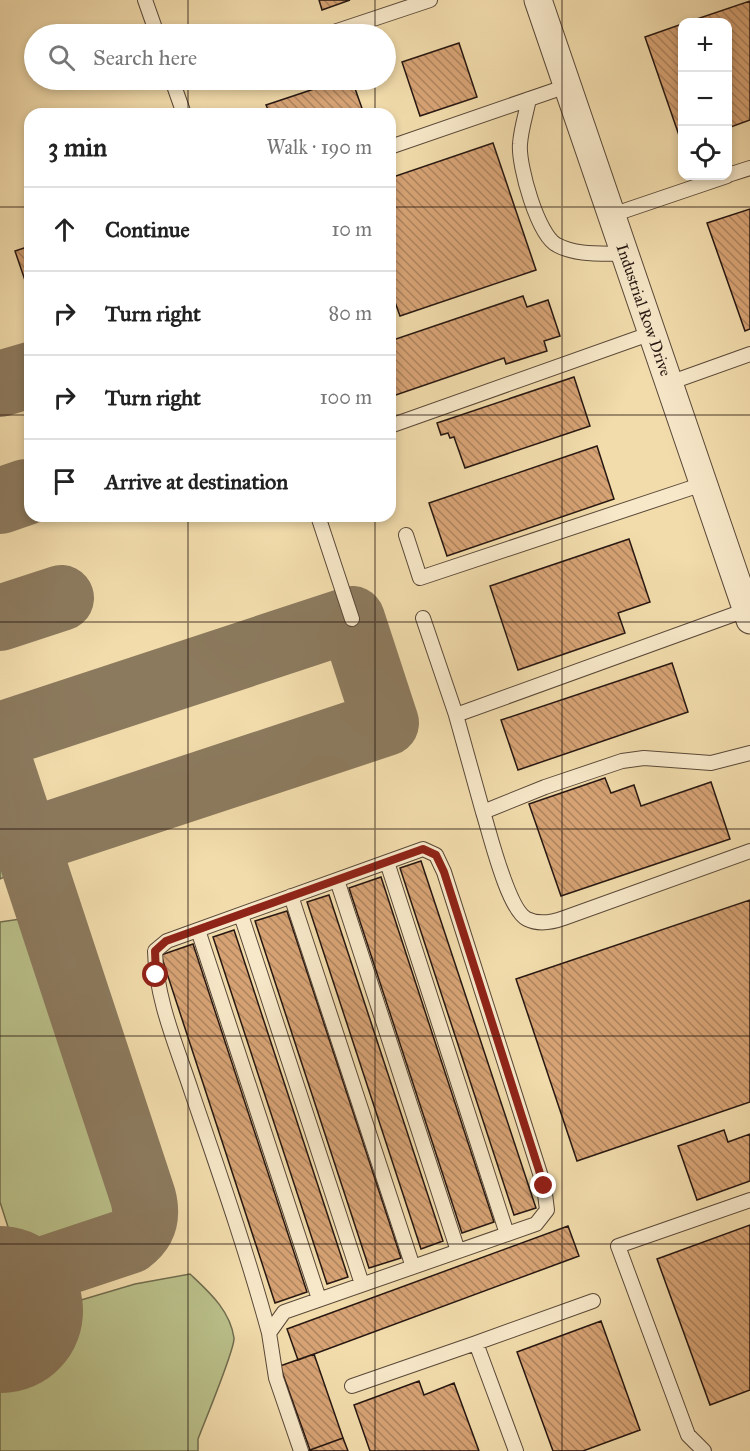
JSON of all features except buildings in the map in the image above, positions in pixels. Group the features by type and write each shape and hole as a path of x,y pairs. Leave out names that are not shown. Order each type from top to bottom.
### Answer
{"street":[{"name":"Industrial Row Drive","path":"538,0 748,615"}],"lane":[{"path":"145,0 153,24"},
{"path":"358,24 430,0"},
{"path":"396,145 567,86"},
{"path":"176,90 182,108"},
{"path":"529,99 519,146 523,175 546,236 554,244 568,250 625,254"},
{"path":"732,173 750,168"},
{"path":"612,215 713,180"},
{"path":"396,424 652,333"},
{"path":"669,383 750,354"},
{"path":"406,535 420,578 704,484"},
{"path":"320,522 352,619"},
{"path":"456,715 748,615"},
{"path":"423,618 456,715 483,812 514,905 525,918 535,922 555,921 750,851"},
{"path":"483,812 545,787 622,761 644,758 711,763 750,753"},
{"path":"269,1333 284,1312 536,1224 548,1210 544,1186 444,872 436,855 423,849 166,941 155,951 156,975 174,1039 256,1287 269,1333 276,1378 301,1451"},
{"path":"387,862 507,1234"},
{"path":"337,880 458,1251"},
{"path":"291,896 413,1267"},
{"path":"241,915 362,1284"},
{"path":"198,930 319,1299"},
{"path":"704,1451 688,1435 618,1246 750,1200"},
{"path":"352,1386 593,1300"},
{"path":"476,1343 516,1451"}],"green space":[{"path":"0,806 10,874 0,879"},
{"path":"27,918 56,976 117,1158 127,1216 76,1244 22,1254 16,1252 0,1202 0,922"},
{"path":"190,1274 223,1310 234,1338 225,1371 198,1439 198,1451 0,1451 0,1324 135,1284"}],"taxiway":[{"path":"0,384 24,377"},
{"path":"0,501 24,493"},
{"path":"0,618 61,598"},
{"path":"0,735 352,619 386,723 26,842"},
{"path":"0,763 143,1197 145,1210 142,1227 129,1241 0,1284"}],"route":[{"path":"156,975 155,951 166,941 423,849 436,855 444,872 544,1186"}]}
